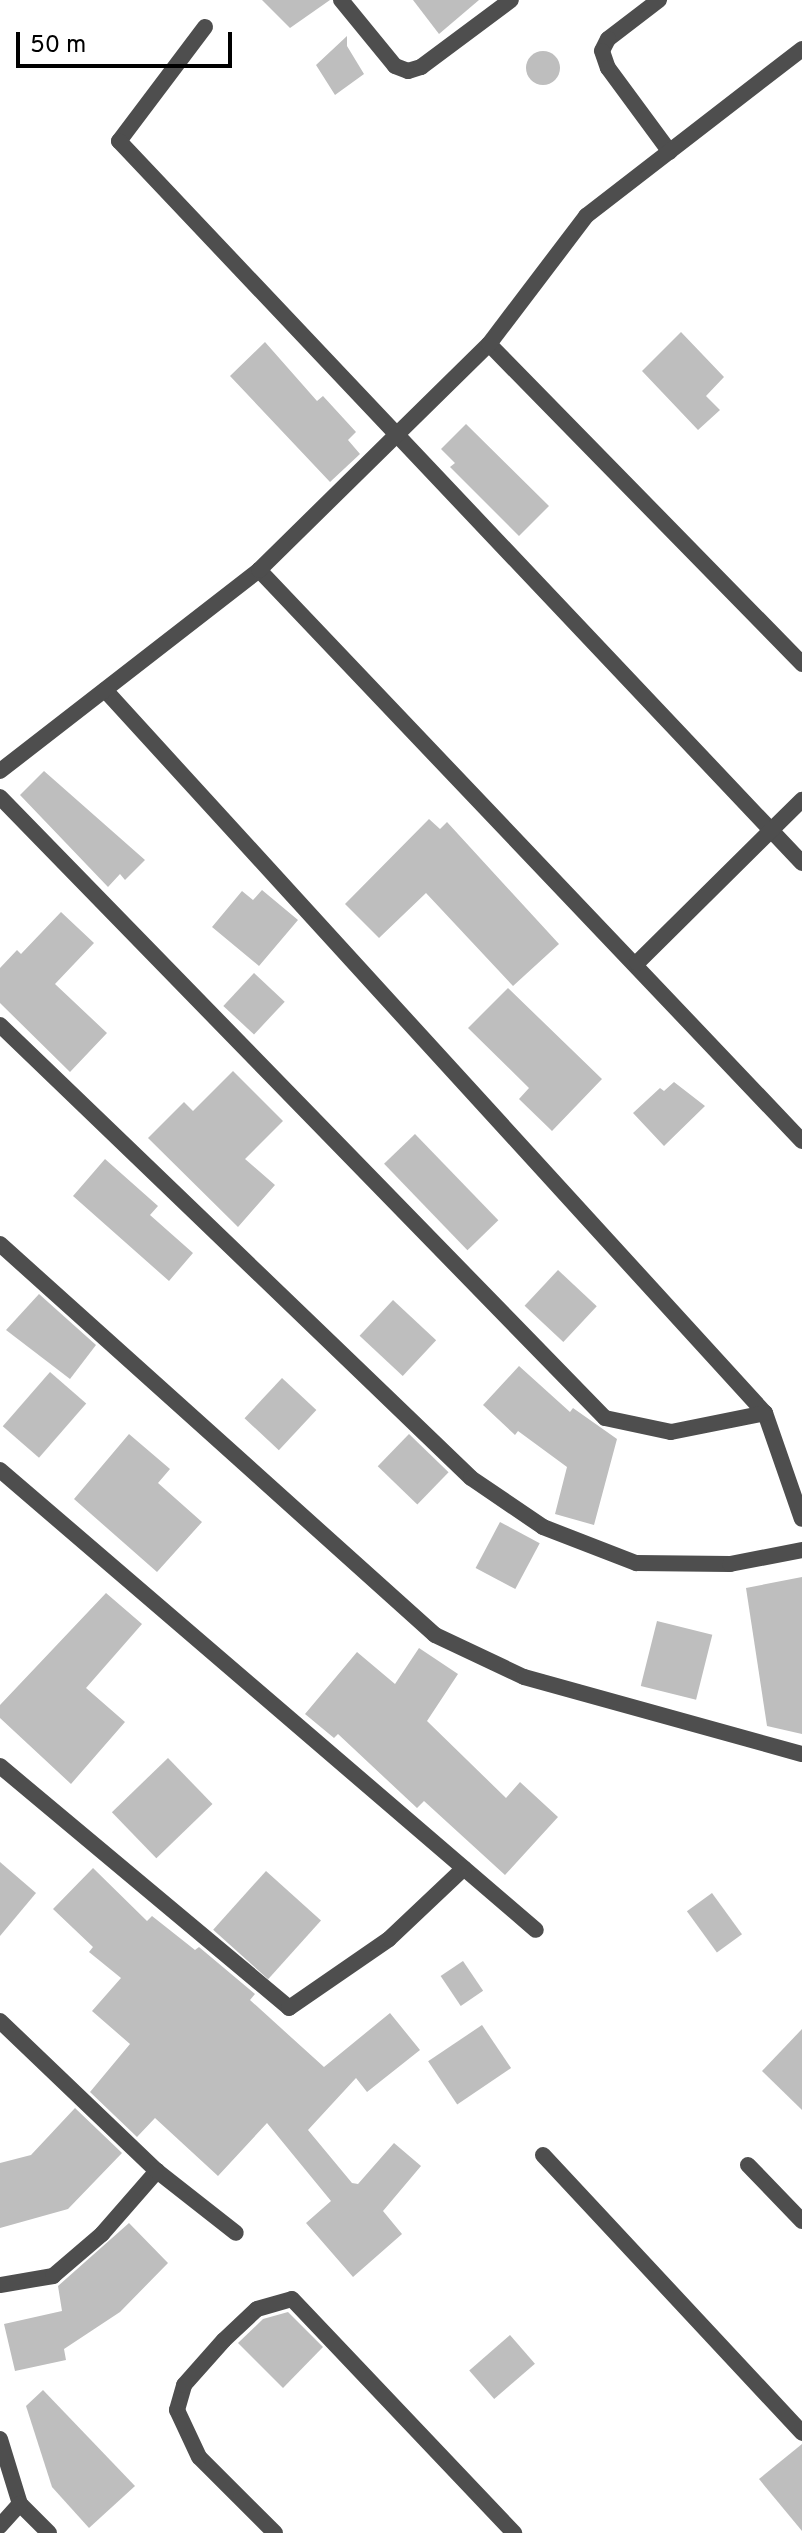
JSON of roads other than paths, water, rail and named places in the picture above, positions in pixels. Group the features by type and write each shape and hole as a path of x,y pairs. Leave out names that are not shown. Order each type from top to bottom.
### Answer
{"street":[{"path":"341,0 395,66 408,71 421,67 511,0"},
{"path":"659,0 608,39 602,51 608,68 670,152"},
{"path":"205,27 119,141 396,438 802,863"},
{"path":"0,771 259,570 489,344 586,216 802,49"},
{"path":"489,344 802,664"},
{"path":"259,570 637,963 802,1141"},
{"path":"105,690 765,1413 802,1519"},
{"path":"0,797 605,1418 671,1432 765,1413"},
{"path":"637,963 769,828 802,800"},
{"path":"0,1025 471,1478 543,1527 636,1563 730,1564 802,1550"},
{"path":"0,1244 435,1635 524,1677 802,1754"},
{"path":"0,1470 536,1930"},
{"path":"0,1766 289,2008 389,1939 464,1868"},
{"path":"0,2021 157,2171 236,2233"},
{"path":"543,2155 802,2433"},
{"path":"748,2165 802,2221"},
{"path":"0,2285 53,2276 102,2234 157,2171"},
{"path":"275,2533 199,2457 177,2410 184,2385 224,2340 257,2309 292,2299 514,2533"},
{"path":"0,2439 20,2504 49,2533"},
{"path":"0,2526 20,2504"}]}
